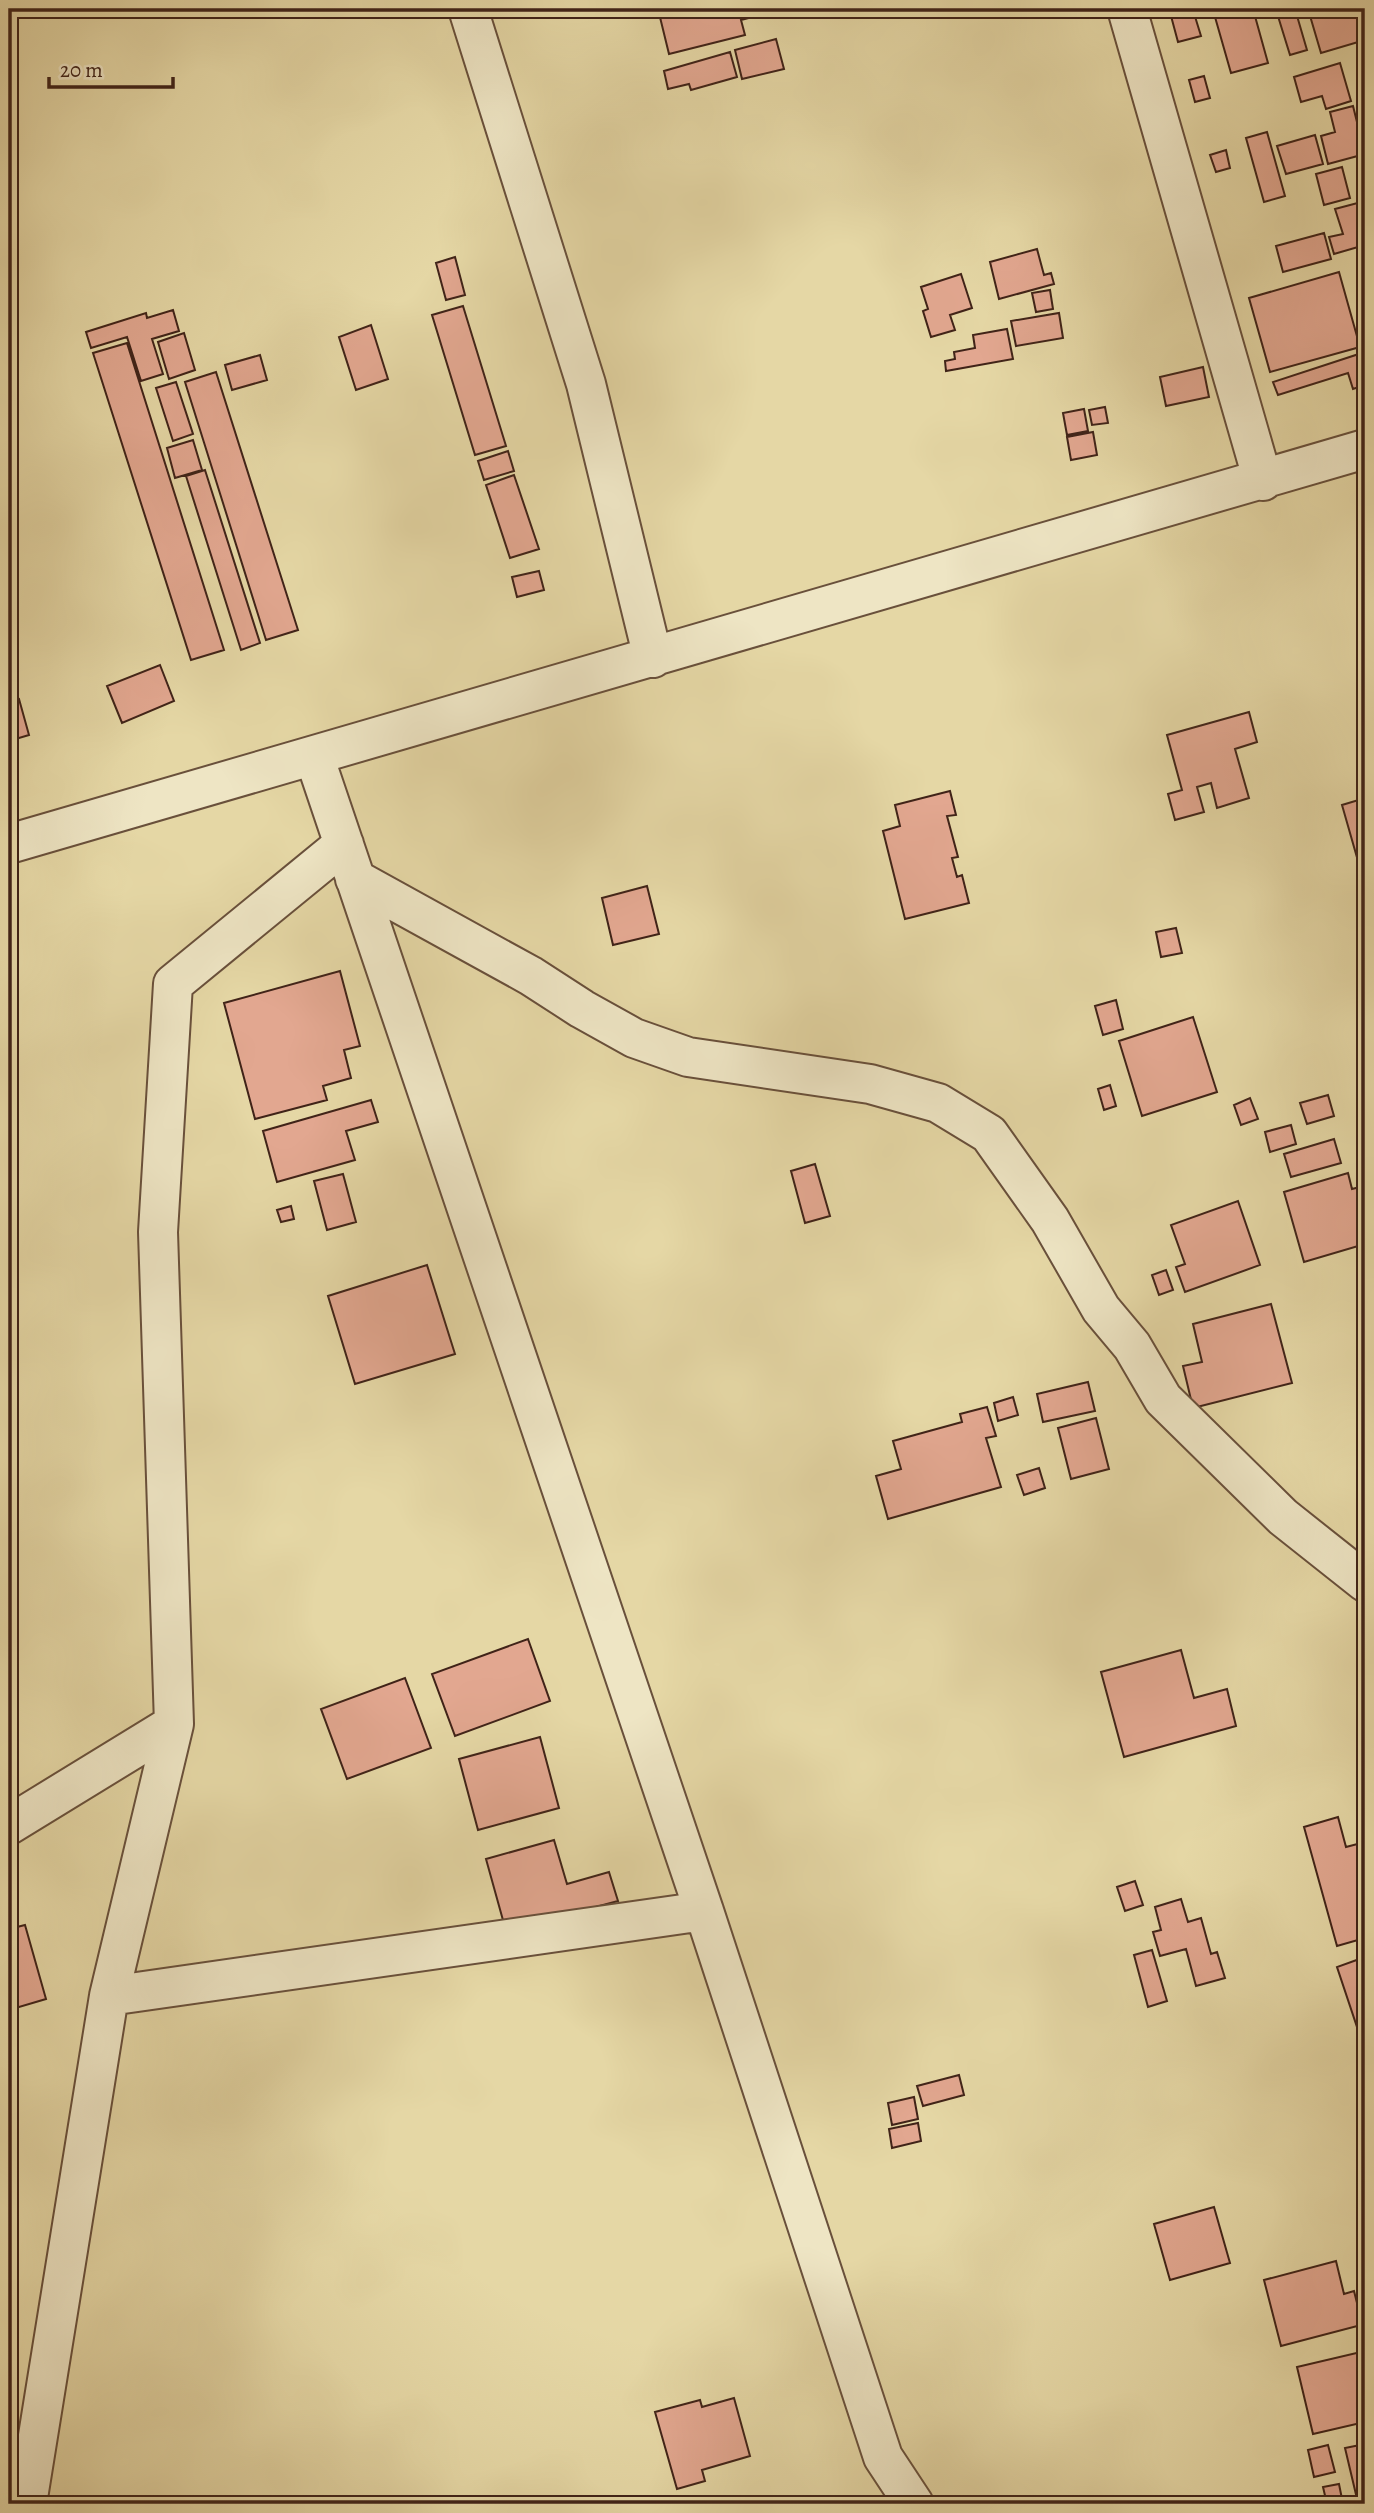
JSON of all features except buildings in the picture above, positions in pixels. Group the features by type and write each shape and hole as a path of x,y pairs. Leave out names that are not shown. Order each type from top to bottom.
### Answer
{"street":[{"path":"468,9 586,384 653,658"},
{"path":"1127,9 1263,481"},
{"path":"9,844 1263,481 1365,449"},
{"path":"314,756 704,1911 883,2457 914,2504"},
{"path":"349,861 582,1009 634,1038 688,1057 870,1084 938,1103 989,1135 1050,1220 1101,1309 1132,1346 1163,1399 1283,1517 1365,1582"},
{"path":"27,2504 109,1996 174,1724 158,1232 173,984 349,861"},
{"path":"9,1825 174,1724"},
{"path":"109,1996 704,1911"}]}
